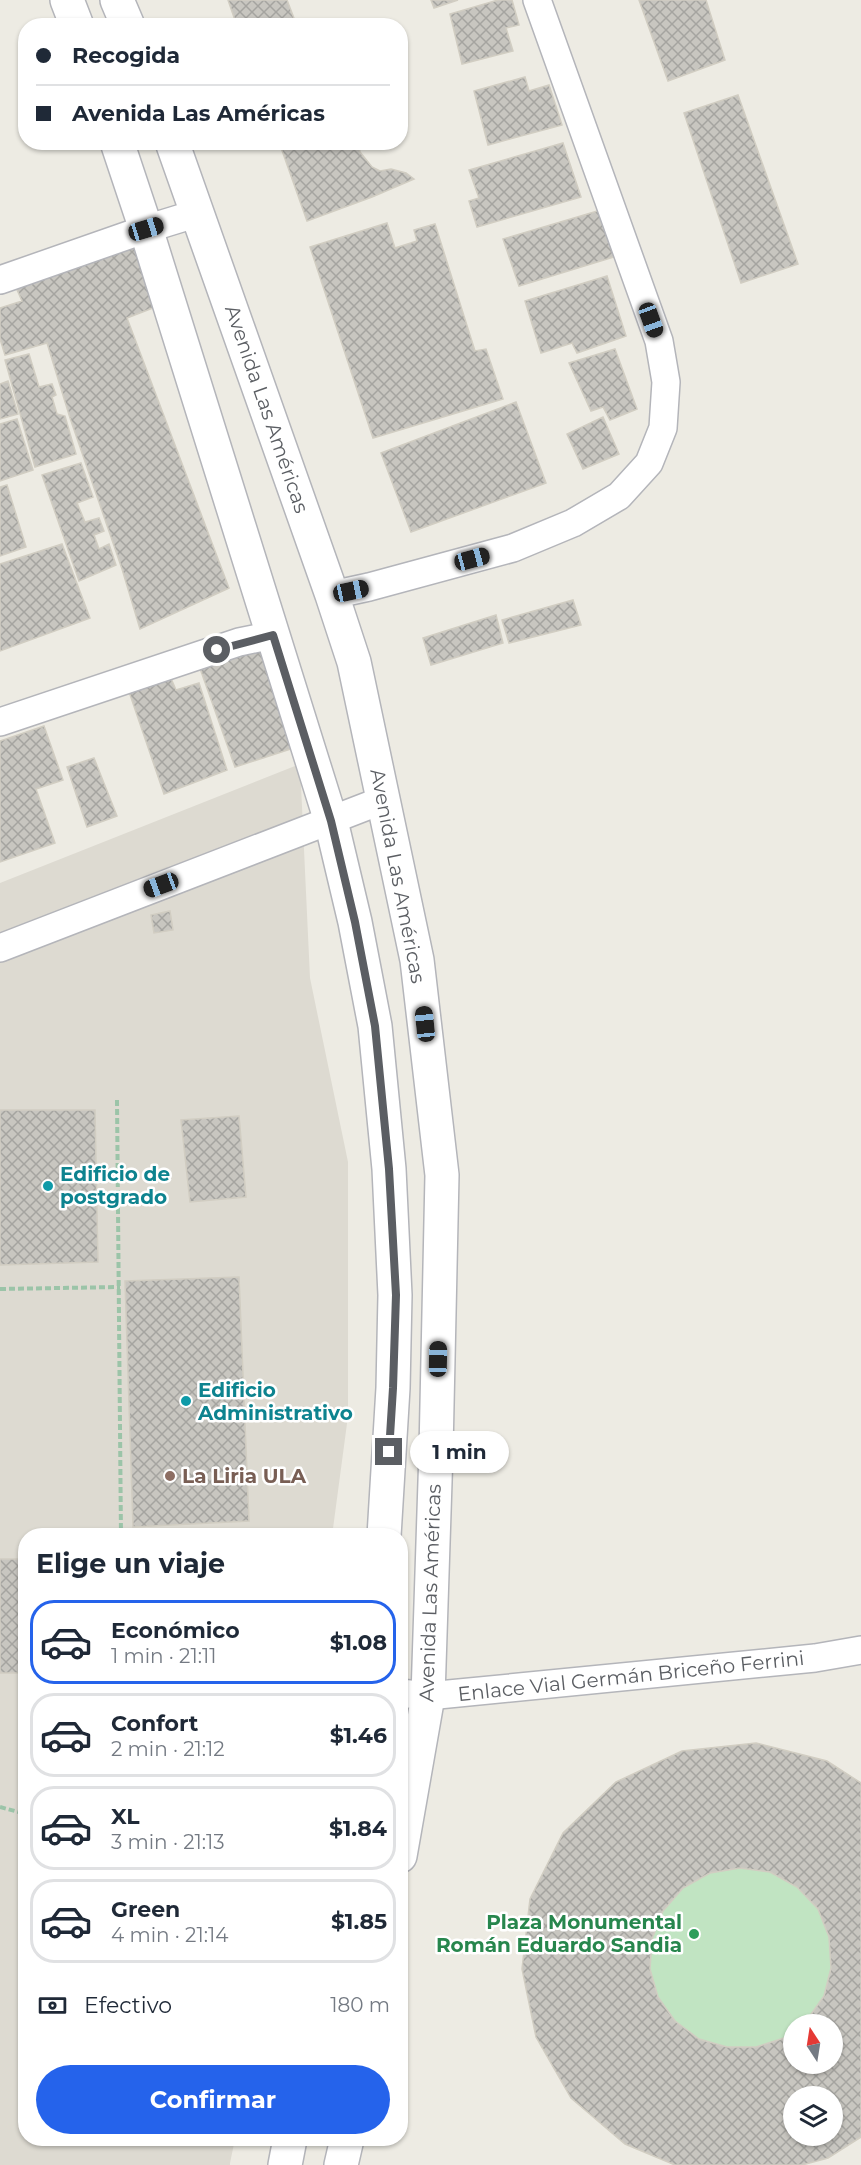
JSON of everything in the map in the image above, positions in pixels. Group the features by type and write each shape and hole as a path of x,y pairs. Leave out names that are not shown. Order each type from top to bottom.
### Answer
{"street":[{"path":"67,0 74,18"},
{"path":"117,0 125,18"},
{"path":"332,595 513,548 573,522 619,496 649,463 663,428 666,382 659,341 537,0"},
{"path":"120,150 331,821 355,922 375,1026 389,1169 396,1295 384,1528"},
{"name":"Avenida Las Américas","path":"175,150 354,662 417,960 442,1175 436,1451 408,1764"},
{"path":"0,280 198,213"},
{"path":"0,722 239,642 273,635"},
{"path":"0,948 383,801"},
{"name":"Enlace Vial Germán Briceño Ferrini","path":"414,1695 792,1660 861,1650"},
{"path":"285,2165 289,2146"},
{"path":"341,2165 345,2146"}],"path":[{"path":"117,1100 121,1528"},
{"path":"0,1289 120,1287"},
{"path":"0,1807 18,1812"}],"shaded area":[{"name":"La Liria ULA","path":"300,764 310,978 348,1162 348,1416 333,1528 18,1528 18,2146 234,2146 230,2165 0,2165 0,883"}],"green space":[{"name":"Plaza Monumental Román Eduardo Sandia","path":"756,1743 827,1761 861,1783 861,2137 828,2158 802,2165 675,2165 625,2144 571,2098 536,2037 522,1969 530,1899 563,1833 616,1782 682,1751"}],"building":[{"path":"228,0 287,0 294,18 234,18"},
{"path":"431,0 458,0 434,8"},
{"path":"498,0 512,0 519,25 506,28 513,51 462,64 450,14"},
{"path":"639,0 706,0 725,60 668,81"},
{"path":"525,77 529,91 549,85 562,125 488,145 474,91"},
{"path":"738,95 798,264 741,283 684,113"},
{"path":"563,143 581,197 477,227 469,201 479,198 469,170"},
{"path":"282,150 360,150 372,167 380,171 391,169 406,173 414,179 372,197 307,221"},
{"path":"601,210 617,256 519,286 503,239"},
{"path":"387,223 395,248 417,241 414,230 435,224 475,351 486,349 503,399 373,438 310,247"},
{"path":"141,245 158,306 127,318 229,588 140,629 47,343 5,355 0,339 0,308 22,301 14,283"},
{"path":"607,276 626,336 577,353 572,343 541,353 525,301"},
{"path":"615,349 637,409 610,420 603,407 591,411 569,363"},
{"path":"29,354 39,387 52,384 56,395 52,397 57,414 65,416 76,454 35,467 5,360"},
{"path":"8,381 18,414 0,419 0,384"},
{"path":"516,402 546,483 411,532 381,453"},
{"path":"603,417 619,454 583,469 567,434"},
{"path":"17,419 33,470 0,481 0,424"},
{"path":"81,463 93,497 77,503 85,522 99,518 104,531 94,535 99,549 109,544 116,565 79,581 42,475"},
{"path":"7,485 26,547 0,556 0,487"},
{"path":"62,544 90,618 0,651 0,564"},
{"path":"573,600 581,625 509,643 502,620"},
{"path":"496,615 503,643 431,665 423,638"},
{"path":"267,638 306,744 235,767 197,660"},
{"path":"167,669 176,690 199,683 227,770 164,794 126,683"},
{"path":"44,726 63,780 36,789 55,843 0,862 0,741"},
{"path":"94,758 117,816 87,827 67,767"},
{"path":"170,911 173,930 154,933 151,915"},
{"name":"Edificio de postgrado","path":"0,1110 95,1110 98,1262 0,1265"},
{"path":"239,1116 246,1197 190,1202 181,1120"},
{"name":"Edificio Administrativo","path":"239,1277 249,1521 133,1527 125,1281"},
{"path":"0,1559 18,1559 18,1673 0,1673"},
{"name":"Plaza Monumental Román Eduardo Sandia","path":"756,1743 827,1761 861,1783 861,2137 828,2158 802,2165 675,2165 625,2144 571,2098 536,2037 522,1969 530,1899 563,1833 616,1782 682,1751","holes":["740,1868 770,1872 797,1887 818,1909 829,1937 831,1968 824,1996 811,2014 843,2014 843,2074 783,2074 783,2038 756,2047 727,2047 699,2039 675,2021 658,1997 650,1969 652,1939 663,1911 683,1888 710,1873"]}],"place":[{"name":"Edificio de postgrado","path":"48,1186"},
{"name":"Edificio Administrativo","path":"186,1401"},
{"name":"La Liria ULA","path":"170,1476"},
{"name":"Plaza Monumental Román Eduardo Sandia","path":"694,1934"}],"route":[{"path":"217,650 239,642 273,635 331,821 355,922 375,1026 389,1169 396,1295 389,1452"}]}
